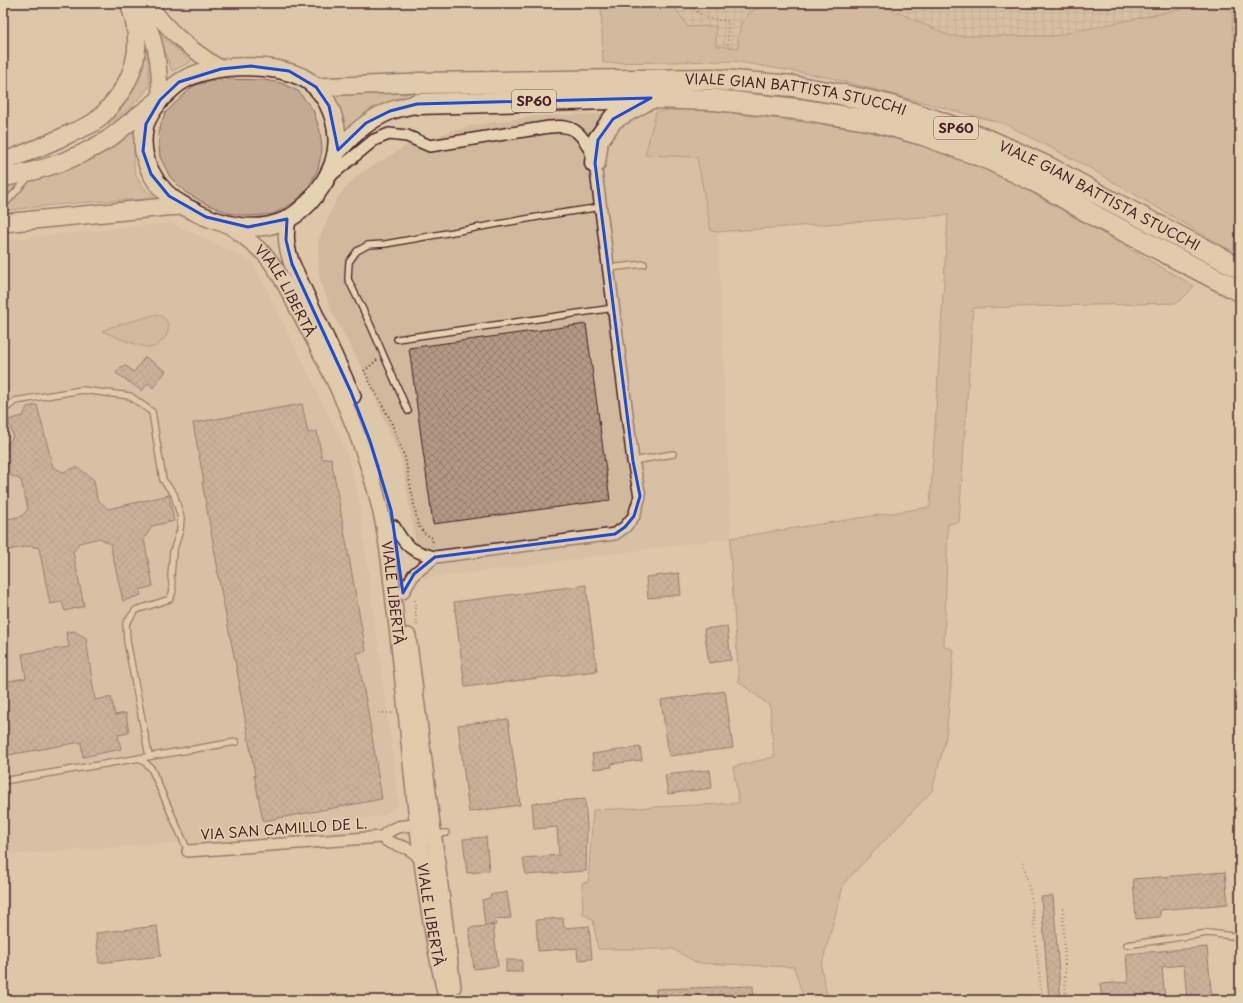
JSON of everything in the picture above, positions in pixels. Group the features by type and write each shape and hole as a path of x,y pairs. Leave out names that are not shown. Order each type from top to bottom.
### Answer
{"highway":[{"name":"VIALE GIAN BATTISTA STUCCHI","path":"417,83 711,78 793,86 840,94 888,105 940,122 993,142 1050,168 1240,268"},
{"name":"VIALE GIAN BATTISTA STUCCHI","path":"417,104 651,98 715,100 805,110 873,121 926,136 993,161 1042,185 1097,217 1240,291"},
{"path":"596,163 598,140 613,119 651,98"},
{"path":"1203,248 1240,259"},
{"path":"1220,282 1240,296"}],"main road":[{"path":"3,162 50,143 94,122 110,107 130,77 136,56 137,29 129,3"},
{"path":"137,3 154,42 159,71 160,100"},
{"path":"149,3 162,22 183,42 221,68"},
{"name":"VIALE GIAN BATTISTA STUCCHI","path":"3,178 33,172 61,163 84,153 108,139 160,100 179,82 221,68 250,66 289,71 304,78 316,87 329,106 334,118 337,140 334,164 316,195 297,213 276,224 261,227 248,227 229,225 206,217 183,206 169,196 151,174 145,156 143,137 151,112 160,100"},
{"name":"VIALE GIAN BATTISTA STUCCHI","path":"316,87 417,83"},
{"name":"VIALE GIAN BATTISTA STUCCHI","path":"336,153 350,136 366,123 390,111 417,104"},
{"name":"VIALE GIAN BATTISTA STUCCHI","path":"5,224 183,206"},
{"name":"VIALE LIBERTÀ","path":"288,219 286,240 287,250 292,264 346,379 362,419 379,468 394,526 440,834 439,873 454,1000"},
{"name":"VIALE LIBERTÀ","path":"229,225 266,257 281,278 344,399 374,484 386,536 428,907 447,1000"}],"street":[{"path":"324,181 374,140 389,134 407,136 430,146 549,126 566,127 577,131 588,146 596,163 633,462 640,496 634,516 625,527 616,534 435,557 416,552 407,546 398,535 394,526"},
{"path":"403,593 414,574 435,557"},
{"path":"418,825 399,826 390,830 382,837 388,843 402,846 414,852 423,864"},
{"name":"VIA SAN CAMILLO DE L.","path":"188,851 382,837"}],"lane":[{"path":"3,206 33,172"},
{"path":"408,411 370,324 348,279 349,262 357,251 368,246 548,215 601,208"},
{"path":"609,268 644,264"},
{"path":"397,339 614,308"},
{"path":"3,411 16,401 82,390 130,396 152,412 162,480 174,494 180,518 180,530 173,552 171,576 174,591 170,599 136,610 126,623 127,641 149,756"},
{"path":"633,462 673,454"},
{"path":"3,781 236,742"},
{"path":"140,758 152,768 188,851"},
{"path":"1127,945 1208,933 1240,937"}],"path":[{"path":"688,3 706,18 711,20 728,21 728,48"},
{"path":"379,713 394,713"},
{"path":"1023,862 1031,896 1042,1000"},
{"path":"1063,908 1066,1000"}],"highlighted area":[{"path":"251,66 289,71 316,87 329,106 338,150 366,123 390,111 417,104 651,98 613,119 598,140 595,163 633,461 640,496 634,516 625,527 615,534 435,557 414,574 403,593 391,510 370,441 351,392 292,264 286,240 287,219 248,227 206,217 169,196 151,174 143,151 146,124 160,100 179,82 221,69"}],"shaded area":[{"path":"601,3 672,3 688,27 716,26 716,46 738,48 738,36 742,22 753,10 768,5 800,3 877,3 950,36 1054,36 1210,3 1232,3 1233,40 1240,39 1240,251 1226,248 1088,167 1005,124 827,77 733,61 603,63"},
{"path":"672,3 800,3 768,5 738,36 738,48 716,46 688,27"},
{"path":"877,3 1210,3 1054,36 950,36"},
{"path":"158,33 191,62 172,71"},
{"path":"145,54 149,60 149,87 140,98 117,118 96,132 123,107 139,75"},
{"path":"226,79 264,80 281,83 298,91 313,110 320,131 322,149 318,169 307,190 293,203 273,214 250,216 229,213 206,204 185,192 170,177 160,157 158,133 165,113 193,86"},
{"path":"410,93 370,109 345,130 333,95"},
{"path":"693,108 863,130 933,149 1006,178 1194,286 1177,303 973,308 959,522 948,524 944,646 954,650 946,737 932,791 844,883 821,967 828,1000 804,1000 794,967 697,963 673,949 598,949 593,920 583,914 582,883 588,882 593,810 739,803 733,767 774,757 770,706 739,682 730,553 731,538 930,507 948,215 718,232 711,231 697,157 645,155 656,112"},
{"path":"656,112 645,155 697,157 711,231 718,232 731,538 422,579 402,461 365,373 333,314 319,277 318,242 337,198 358,175 406,146 469,126 537,116"},
{"path":"136,130 134,143 135,171 142,185 156,199 118,200 41,206 3,211 3,187 42,178 97,155"},
{"path":"172,223 253,262 345,448 357,490 399,804 384,815 244,838 3,855 3,240"},
{"path":"157,314 166,320 168,324 168,332 163,340 154,347 136,344 102,331 111,327"}],"building":[{"path":"586,324 610,500 433,524 409,348"},
{"path":"145,357 166,371 153,388 148,383 142,391 116,373 121,367 126,366 134,372"},
{"path":"302,404 308,433 317,431 322,459 331,458 366,651 357,653 382,799 263,821 240,686 217,571 202,482 204,482 193,423"},
{"path":"37,405 53,467 63,472 77,467 94,480 97,499 108,509 169,495 174,521 152,526 144,539 153,586 140,590 141,595 123,601 110,544 100,538 79,543 73,552 84,606 65,611 62,602 50,604 39,548 30,546 3,551 3,520 22,516 28,509 21,480 10,475 3,476 3,445 9,443 13,436 8,420 23,416 27,407"},
{"path":"679,573 681,595 648,598 646,577"},
{"path":"586,585 597,671 465,687 454,602"},
{"path":"727,626 731,660 709,663 704,629"},
{"path":"74,631 86,638 95,700 111,697 115,715 126,713 129,733 118,735 121,749 83,757 81,742 3,756 3,706 5,705 3,682 26,678 22,654 69,647 66,632"},
{"path":"725,691 733,748 669,756 661,700"},
{"path":"508,719 520,805 469,812 458,725"},
{"path":"640,747 642,760 611,764 612,767 594,769 592,754"},
{"path":"710,770 712,788 668,794 665,775"},
{"path":"585,799 587,825 586,871 526,875 523,858 559,855 557,827 534,829 532,803"},
{"path":"486,837 489,871 467,873 463,839"},
{"path":"1225,872 1228,904 1160,910 1160,917 1136,919 1133,879"},
{"path":"507,892 511,918 495,919 496,925 485,925 482,900 490,898 490,895"},
{"path":"1053,896 1061,1000 1049,1000 1041,897"},
{"path":"563,918 564,928 589,926 592,959 578,960 577,948 538,951 536,920"},
{"path":"493,925 498,966 474,969 469,928"},
{"path":"157,926 161,956 99,963 96,933"},
{"path":"1207,947 1212,1000 1187,1000 1184,965 1162,967 1165,1000 1102,1000 1100,984 1128,982 1126,954"},
{"path":"506,960 522,960 522,972 506,972"},
{"path":"753,986 754,1000 656,1000 656,989"}]}
